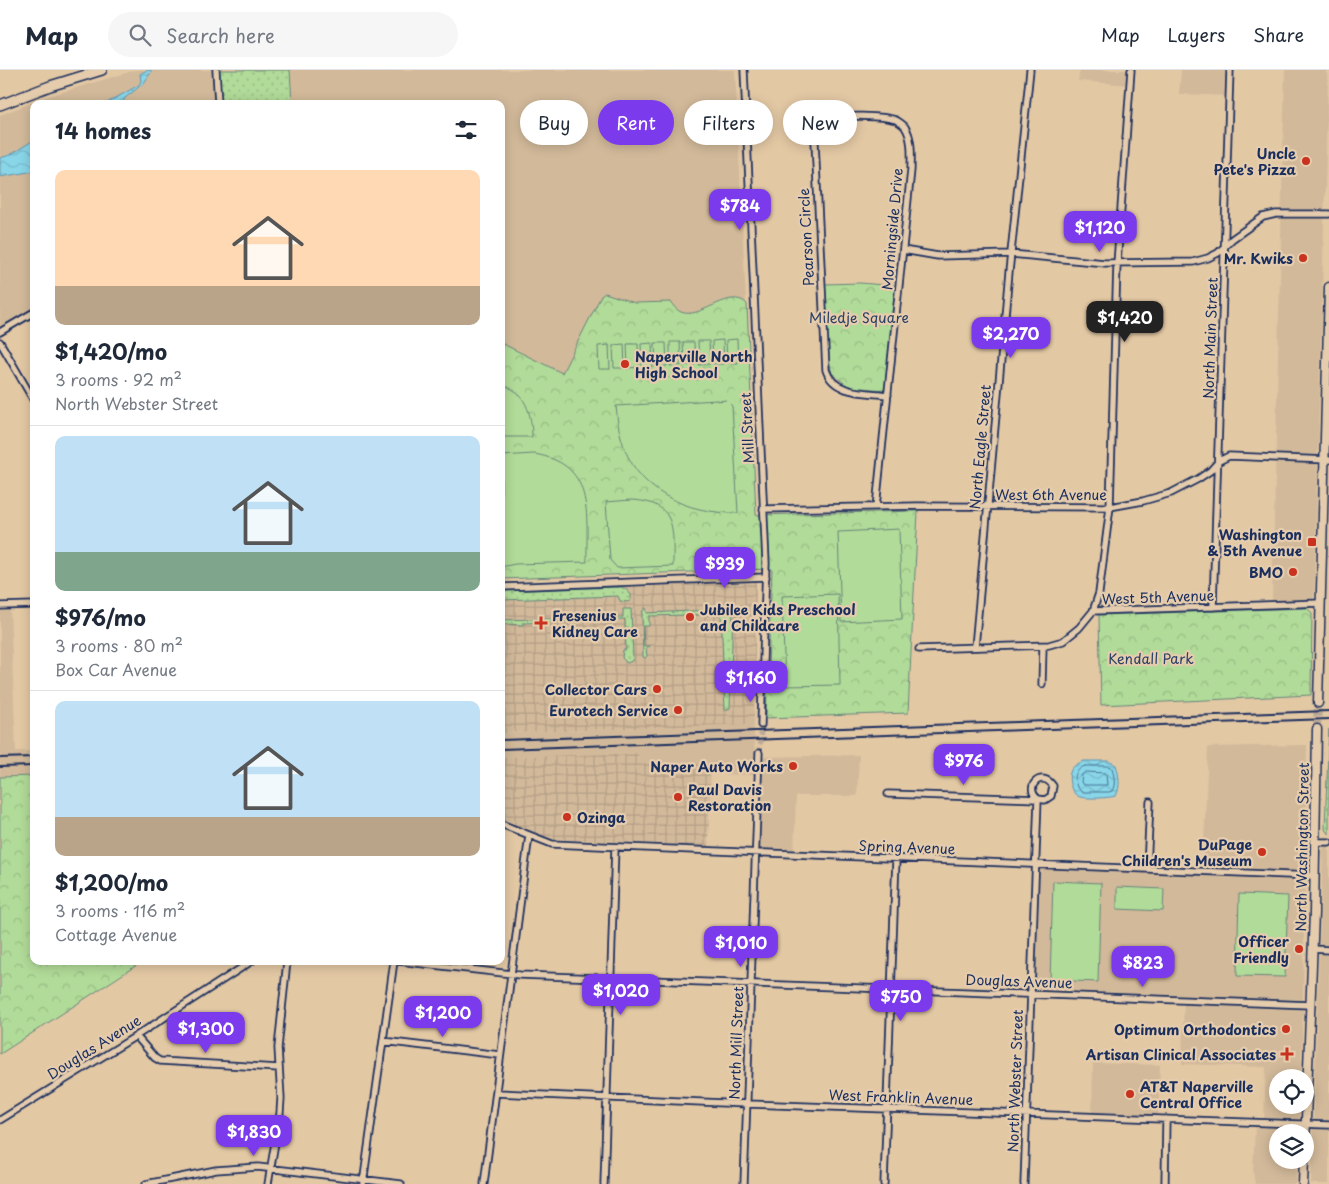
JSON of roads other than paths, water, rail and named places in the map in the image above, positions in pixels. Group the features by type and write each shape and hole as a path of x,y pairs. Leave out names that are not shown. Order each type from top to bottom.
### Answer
{"main road":[{"path":"0,106 50,86 102,70"},
{"path":"1318,703 1320,603 1325,561 1329,287"},
{"name":"North Washington Street","path":"1306,1124 1318,729"},
{"path":"1304,1169 1304,1184"}],"street":[{"path":"216,70 218,100"},
{"name":"Mill Street","path":"744,70 766,577 760,726"},
{"name":"North Eagle Street","path":"975,647 1030,70"},
{"path":"1093,611 1098,594 1110,507 1117,264 1131,70"},
{"name":"North Main Street","path":"1213,607 1230,70"},
{"name":"Pearson Circle","path":"888,394 845,390 832,382 827,373 824,359 815,142 822,126 835,118 888,118 901,123 908,132"},
{"name":"Morningside Drive","path":"876,507 910,170 911,153 908,132"},
{"path":"903,250 938,256 1011,254 1117,264 1193,262 1214,256 1250,225 1269,215 1329,214"},
{"path":"0,332 30,314"},
{"path":"0,342 30,394"},
{"path":"1218,461 1229,456 1327,460"},
{"name":"West 6th Avenue","path":"764,509 1110,507 1143,501 1170,493 1204,476 1218,461"},
{"path":"505,587 766,577"},
{"name":"West 5th Avenue","path":"919,649 1043,646 1055,644 1068,638 1093,611 1320,603"},
{"path":"0,606 30,605"},
{"path":"1042,684 1043,646"},
{"name":"North Mill Street","path":"744,1184 759,753"},
{"name":"North Webster Street","path":"888,794 1038,799 1024,1184"},
{"path":"1147,869 1150,802"},
{"name":"Spring Avenue","path":"505,826 552,844 1314,876"},
{"path":"484,1184 529,835"},
{"path":"1314,842 1329,842"},
{"path":"604,1184 615,847"},
{"path":"884,1184 896,859"},
{"path":"1312,950 1329,950"},
{"name":"Douglas Avenue","path":"0,1120 246,965"},
{"path":"268,1184 280,1105 278,1048 287,965"},
{"path":"364,1182 395,965"},
{"name":"Douglas Avenue","path":"429,965 512,975 1310,1005"},
{"path":"136,1036 160,1061 278,1068"},
{"path":"383,1041 500,1055"},
{"name":"West Franklin Avenue","path":"496,1093 1306,1124"},
{"path":"1164,1184 1166,1119"},
{"name":"West Franklin Avenue","path":"1314,1124 1329,1125"},
{"path":"146,1184 245,1167 271,1168 364,1182 401,1184"}],"water":[{"path":"151,70 144,83 124,100 112,100 139,85 141,81 140,74"},
{"path":"30,142 30,172 0,177 0,158 10,155"},
{"path":"1084,761 1109,761 1116,765 1119,788 1116,796 1088,798 1080,797 1074,793 1069,781 1070,773 1078,763"}],"tunnel":[{"path":"1317,729 1318,703"},
{"path":"759,753 761,725"}],"railway":[{"path":"505,740 1329,711"},
{"path":"505,749 1329,719"},
{"path":"0,758 30,757"},
{"path":"0,767 30,766"}],"place":[{"name":"Uncle Pete's Pizza","path":"1306,161"},
{"name":"Mr. Kwiks","path":"1303,258"},
{"name":"Naperville North High School","path":"625,364"},
{"name":"Washington & 5th Avenue","path":"1312,542"},
{"name":"BMO","path":"1293,572"},
{"name":"Jubilee Kids Preschool and Childcare","path":"690,617"},
{"name":"Fresenius Kidney Care","path":"541,623"},
{"name":"Collector Cars","path":"657,689"},
{"name":"Eurotech Service","path":"678,710"},
{"name":"Naper Auto Works","path":"793,766"},
{"name":"Paul Davis Restoration","path":"678,797"},
{"name":"Ozinga","path":"567,817"},
{"name":"DuPage Children's Museum","path":"1262,852"},
{"name":"Officer Friendly","path":"1299,949"},
{"name":"Optimum Orthodontics","path":"1286,1029"},
{"name":"Artisan Clinical Associates","path":"1287,1054"},
{"name":"AT&T Naperville Central Office","path":"1130,1094"}],"park label":[{"name":"Miledje Square","path":"859,317"},
{"name":"Kendall Park","path":"1151,658"}]}
